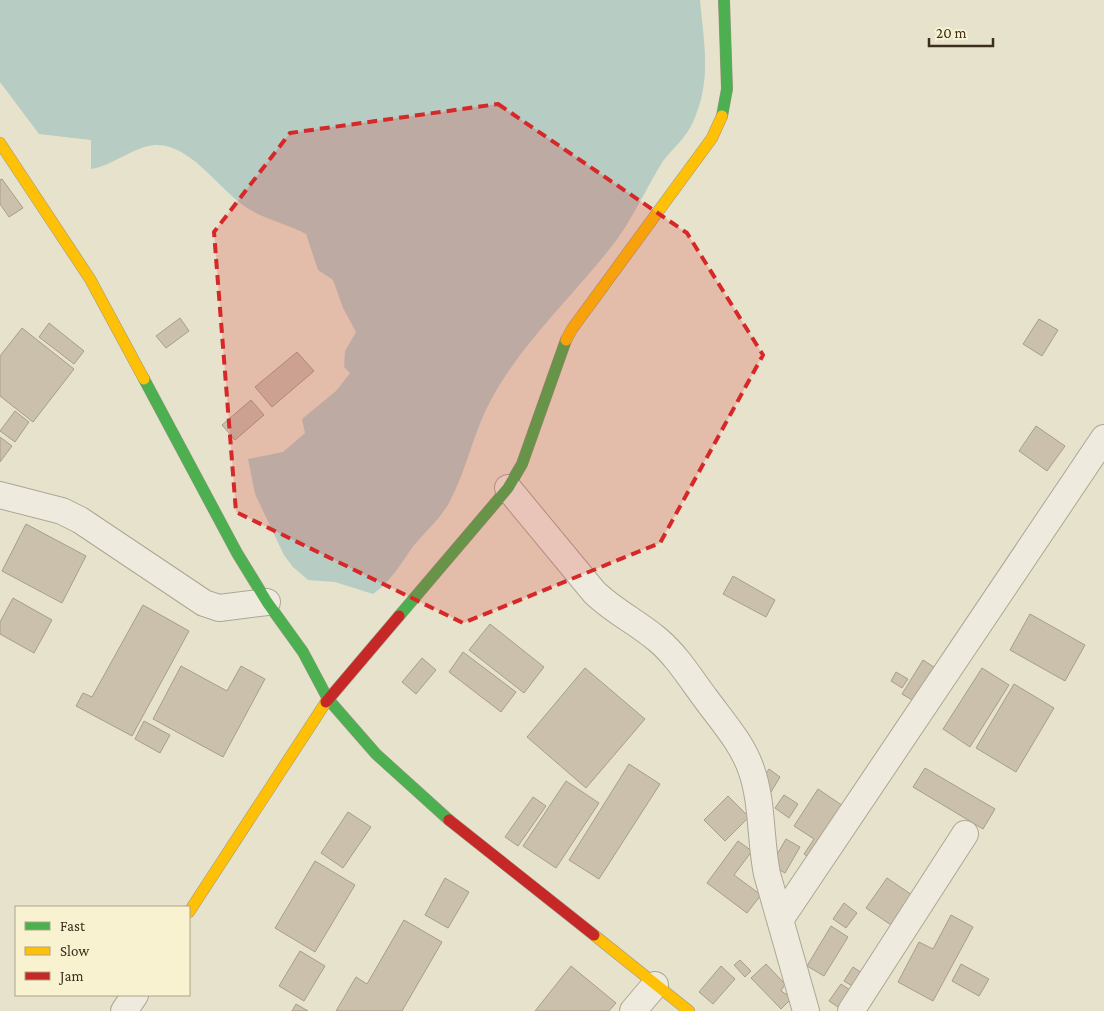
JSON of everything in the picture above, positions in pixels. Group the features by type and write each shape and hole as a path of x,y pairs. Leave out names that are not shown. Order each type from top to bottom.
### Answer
{"main road":[{"path":"190,910 328,699 508,488 522,464 563,346 572,329 712,138 723,114 727,89 724,0"},
{"path":"0,144 90,279 237,553 303,652 328,699 376,754 448,819 689,1011"}],"street":[{"path":"780,920 1104,438"},
{"path":"508,488 594,592 607,605 658,640 674,656 744,752 757,794 762,853 806,1011"},
{"path":"0,495 62,511 80,520 204,603 219,608 268,602"},
{"path":"851,1011 965,834"},
{"path":"633,1011 655,985"},
{"path":"124,1011 134,996"}],"highlighted area":[{"path":"498,104 687,233 763,355 660,543 463,623 236,512 214,232 290,133"}],"shaded area":[{"path":"0,0 700,0 705,47 705,77 699,107 687,133 663,161 615,242 534,337 504,378 485,412 456,489 446,508 389,579 373,594 335,582 308,580 293,567 284,555 255,494 248,459 283,452 305,433 302,419 336,391 350,373 344,367 345,351 356,332 343,308 333,280 318,270 306,234 254,212 230,194 194,161 182,152 169,147 147,146 91,169 91,140 39,134 0,82"}],"building":[{"path":"2,179 23,208 9,217 0,204 0,180"},
{"path":"180,318 189,331 166,348 156,336"},
{"path":"1039,319 1058,330 1042,356 1023,344"},
{"path":"49,323 84,351 74,364 39,337"},
{"path":"22,328 74,369 33,422 0,396 0,356"},
{"path":"297,352 314,371 272,407 255,387"},
{"path":"251,400 264,415 235,440 222,425"},
{"path":"15,411 29,422 15,442 0,431"},
{"path":"1036,426 1065,446 1047,471 1019,451"},
{"path":"0,437 12,446 0,462"},
{"path":"26,524 86,556 62,603 2,571"},
{"path":"733,576 775,600 766,617 723,594"},
{"path":"13,598 52,620 34,653 0,634 0,622"},
{"path":"143,605 189,631 132,736 76,706 83,693 92,697"},
{"path":"1030,614 1085,645 1065,681 1010,650"},
{"path":"490,624 544,667 524,693 469,650"},
{"path":"463,652 516,692 501,712 449,672"},
{"path":"422,658 436,670 416,694 402,682"},
{"path":"923,660 943,673 922,706 902,694"},
{"path":"181,666 227,691 241,666 265,679 223,757 153,719"},
{"path":"585,668 645,719 586,788 527,737"},
{"path":"982,668 1009,685 970,747 943,729"},
{"path":"896,672 908,679 902,688 891,681"},
{"path":"1014,684 1054,708 1016,772 976,748"},
{"path":"144,721 170,735 160,753 135,739"},
{"path":"629,764 660,784 599,879 569,860"},
{"path":"925,768 995,809 983,829 913,787"},
{"path":"769,769 780,777 771,792 759,784"},
{"path":"566,781 599,803 556,868 523,846"},
{"path":"818,789 849,810 815,862 804,854 814,839 794,826"},
{"path":"784,795 798,804 789,818 775,808"},
{"path":"728,796 749,817 725,841 704,820"},
{"path":"533,797 546,806 518,846 505,837"},
{"path":"348,812 371,827 343,868 321,853"},
{"path":"786,839 800,847 785,873 771,865"},
{"path":"738,841 752,851 734,875 761,895 747,913 707,883"},
{"path":"315,861 355,885 315,952 275,928"},
{"path":"445,878 469,892 448,928 425,915"},
{"path":"887,878 918,899 897,929 866,908"},
{"path":"844,903 857,913 846,928 833,919"},
{"path":"951,915 973,927 933,1001 898,982 919,942 933,949"},
{"path":"404,920 442,942 402,1011 336,1011 356,977 367,984"},
{"path":"831,926 848,937 824,976 807,966"},
{"path":"300,951 325,966 304,1001 279,986"},
{"path":"740,960 751,971 745,977 734,965"},
{"path":"766,964 785,984 781,991 792,998 781,1009 751,978"},
{"path":"961,964 989,979 979,996 952,981"},
{"path":"571,966 616,1003 609,1011 535,1011"},
{"path":"721,966 735,979 713,1004 699,992"},
{"path":"853,967 868,977 859,990 844,981"},
{"path":"841,984 856,994 844,1011 829,1001"},
{"path":"296,1004 308,1011 292,1011"}],"traffic: fast":[{"path":"722,116 727,89 724,0"},
{"path":"399,616 508,488 522,464 566,340"},
{"path":"144,379 237,553 267,602 303,652 328,699 376,754 449,820"}],"traffic: slow":[{"path":"566,340 572,329 712,138 722,116"},
{"path":"0,143 90,279 144,379"},
{"path":"190,910 326,702"},
{"path":"594,935 689,1011"}],"traffic: jam":[{"path":"326,702 399,616"},
{"path":"449,820 594,935"}]}
